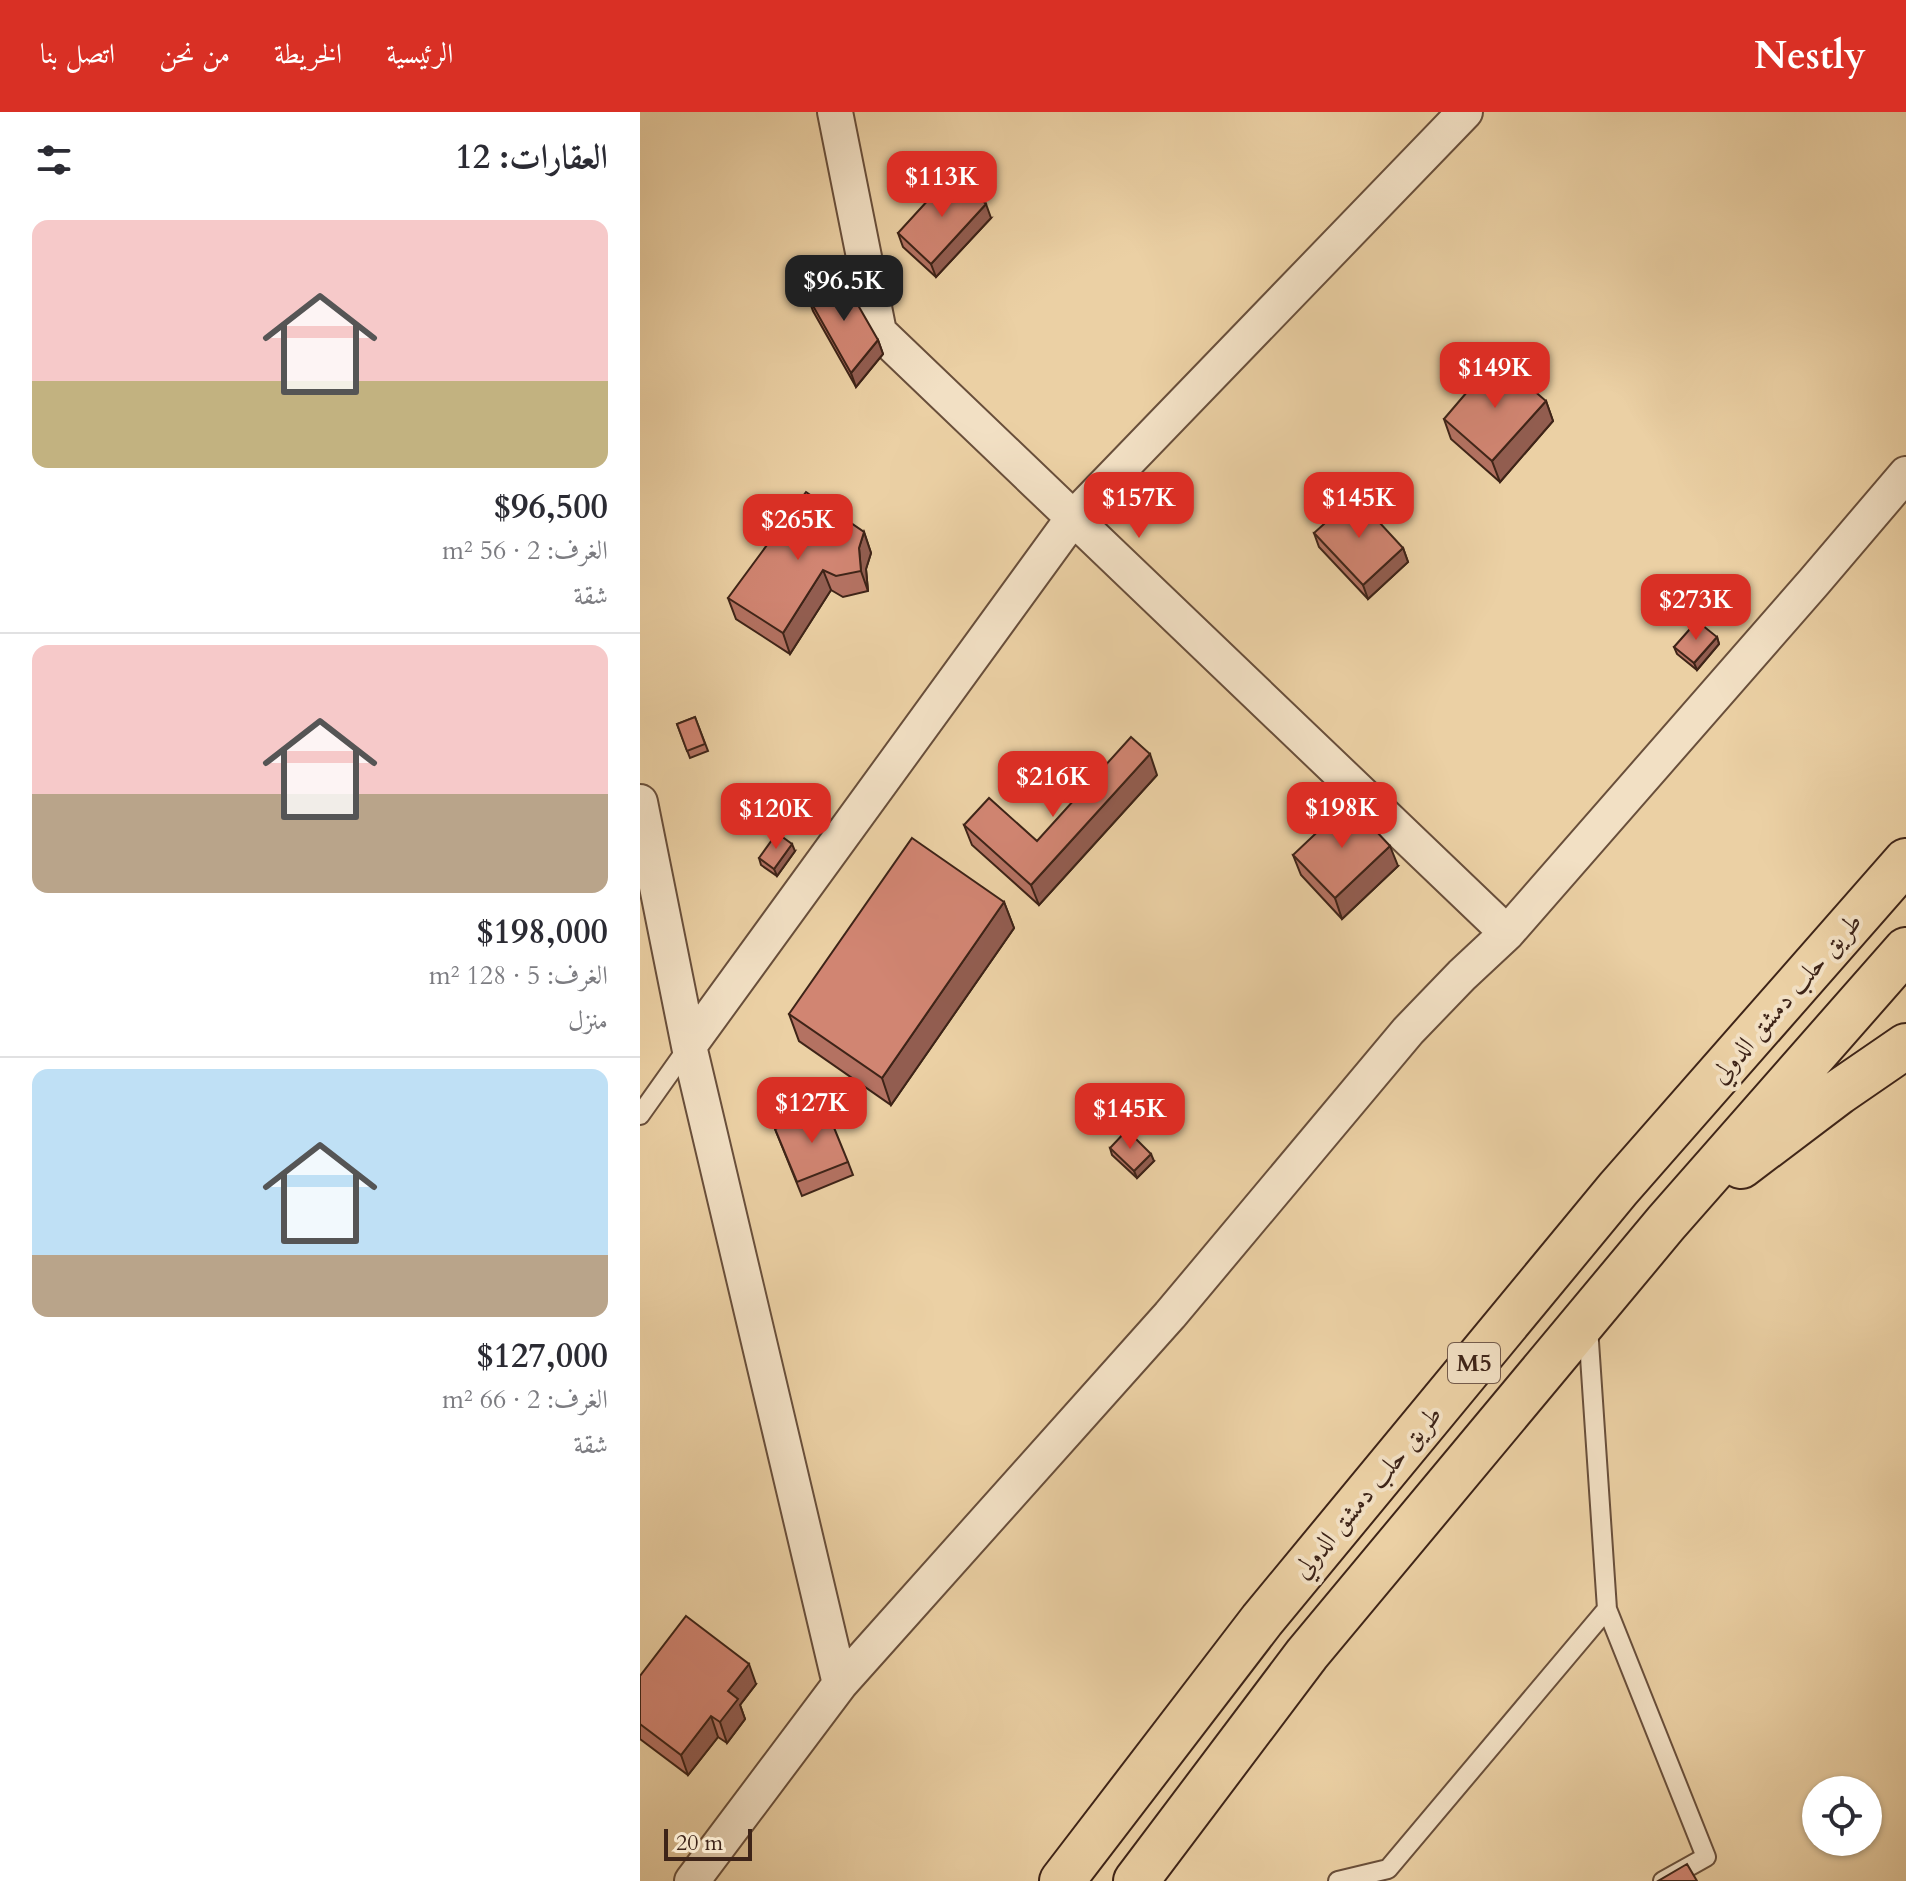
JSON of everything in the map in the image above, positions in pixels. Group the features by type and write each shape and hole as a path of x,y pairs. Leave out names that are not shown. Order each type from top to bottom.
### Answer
{"highway":[{"name":"طريق حلب دمشق الدولي","path":"1062,1881 1262,1620 1618,1189 1906,861"},
{"name":"M5","path":"1136,1881 1307,1654 1666,1223 1906,950"},
{"path":"1666,1223 1839,1092 1906,1046"}],"street":[{"path":"835,112 879,332 1507,933"},
{"path":"689,1046 1073,518 1465,112"},
{"path":"692,1881 840,1684 1170,1315 1408,1031 1507,933 1906,474"},
{"path":"640,802 689,1046 840,1684"}],"lane":[{"path":"640,1115 689,1046"},
{"path":"1587,1317 1607,1609 1706,1857 1663,1881"},
{"path":"1338,1881 1391,1875 1607,1609"}],"building":[{"path":"952,174 986,204 931,264 898,233"},
{"path":"843,279 878,340 851,373 808,297"},
{"path":"1496,358 1546,401 1492,461 1444,419"},
{"path":"806,492 864,532 859,548 861,571 836,576 823,570 783,633 728,598"},
{"path":"1355,496 1403,548 1363,585 1314,533"},
{"path":"1697,621 1717,637 1694,663 1674,647"},
{"path":"695,717 705,744 687,751 677,724"},
{"path":"1131,737 1150,754 1031,885 964,825 989,798 1037,841"},
{"path":"1349,802 1390,846 1335,898 1293,855"},
{"path":"777,833 792,844 774,869 759,858"},
{"path":"912,838 1004,902 882,1078 789,1014"},
{"path":"826,1108 848,1162 797,1182 775,1129"},
{"path":"1127,1130 1151,1154 1134,1171 1110,1148"},
{"path":"686,1616 749,1664 728,1691 738,1699 720,1722 711,1716 681,1755 640,1724 640,1676"},
{"path":"1687,1864 1697,1881 1658,1881"}]}
